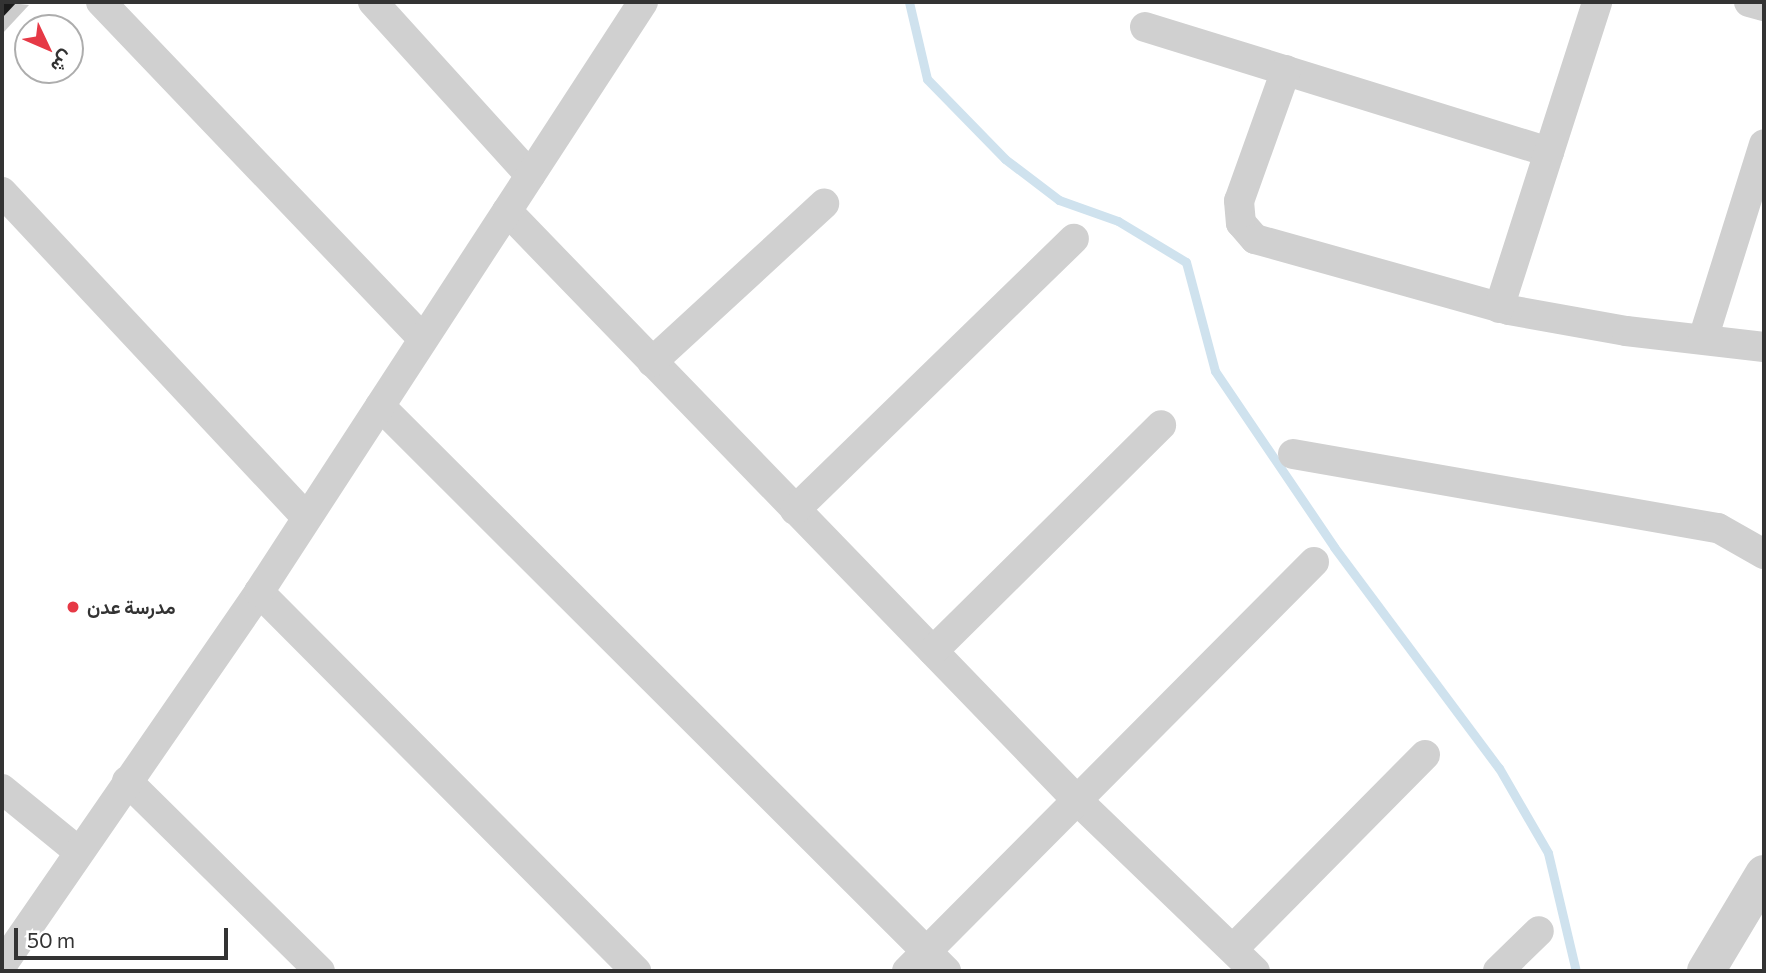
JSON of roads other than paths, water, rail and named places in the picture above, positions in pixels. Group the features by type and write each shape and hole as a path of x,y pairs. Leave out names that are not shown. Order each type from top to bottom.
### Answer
{"street":[{"path":"101,2 424,339"},
{"path":"373,2 530,175"},
{"path":"6,971 2,966 259,592 643,2"},
{"path":"1499,307 1597,2"},
{"path":"1749,2 1764,6"},
{"path":"1145,27 1549,152"},
{"path":"1286,70 1239,201 1247,232 1266,242 1499,307 1615,329 1764,347"},
{"path":"1703,339 1764,144"},
{"path":"2,192 307,518"},
{"path":"652,362 824,204"},
{"path":"507,211 1077,800 1255,971"},
{"path":"795,510 1074,239"},
{"path":"380,406 927,965 1077,800 1314,562"},
{"path":"933,651 1161,425"},
{"path":"1293,454 1718,528 1764,554"},
{"path":"259,592 636,971"},
{"path":"1233,948 1425,755"},
{"path":"127,781 320,971"},
{"path":"2,789 79,852"},
{"path":"1706,971 1764,874"},
{"path":"1498,971 1539,930"}],"waterway":[{"path":"909,2 927,79 1005,159 1059,200 1118,221 1186,262 1215,371 1334,547 1499,768 1548,853 1576,971"}],"place":[{"name":"مدرسة عدن","path":"73,607"}]}
